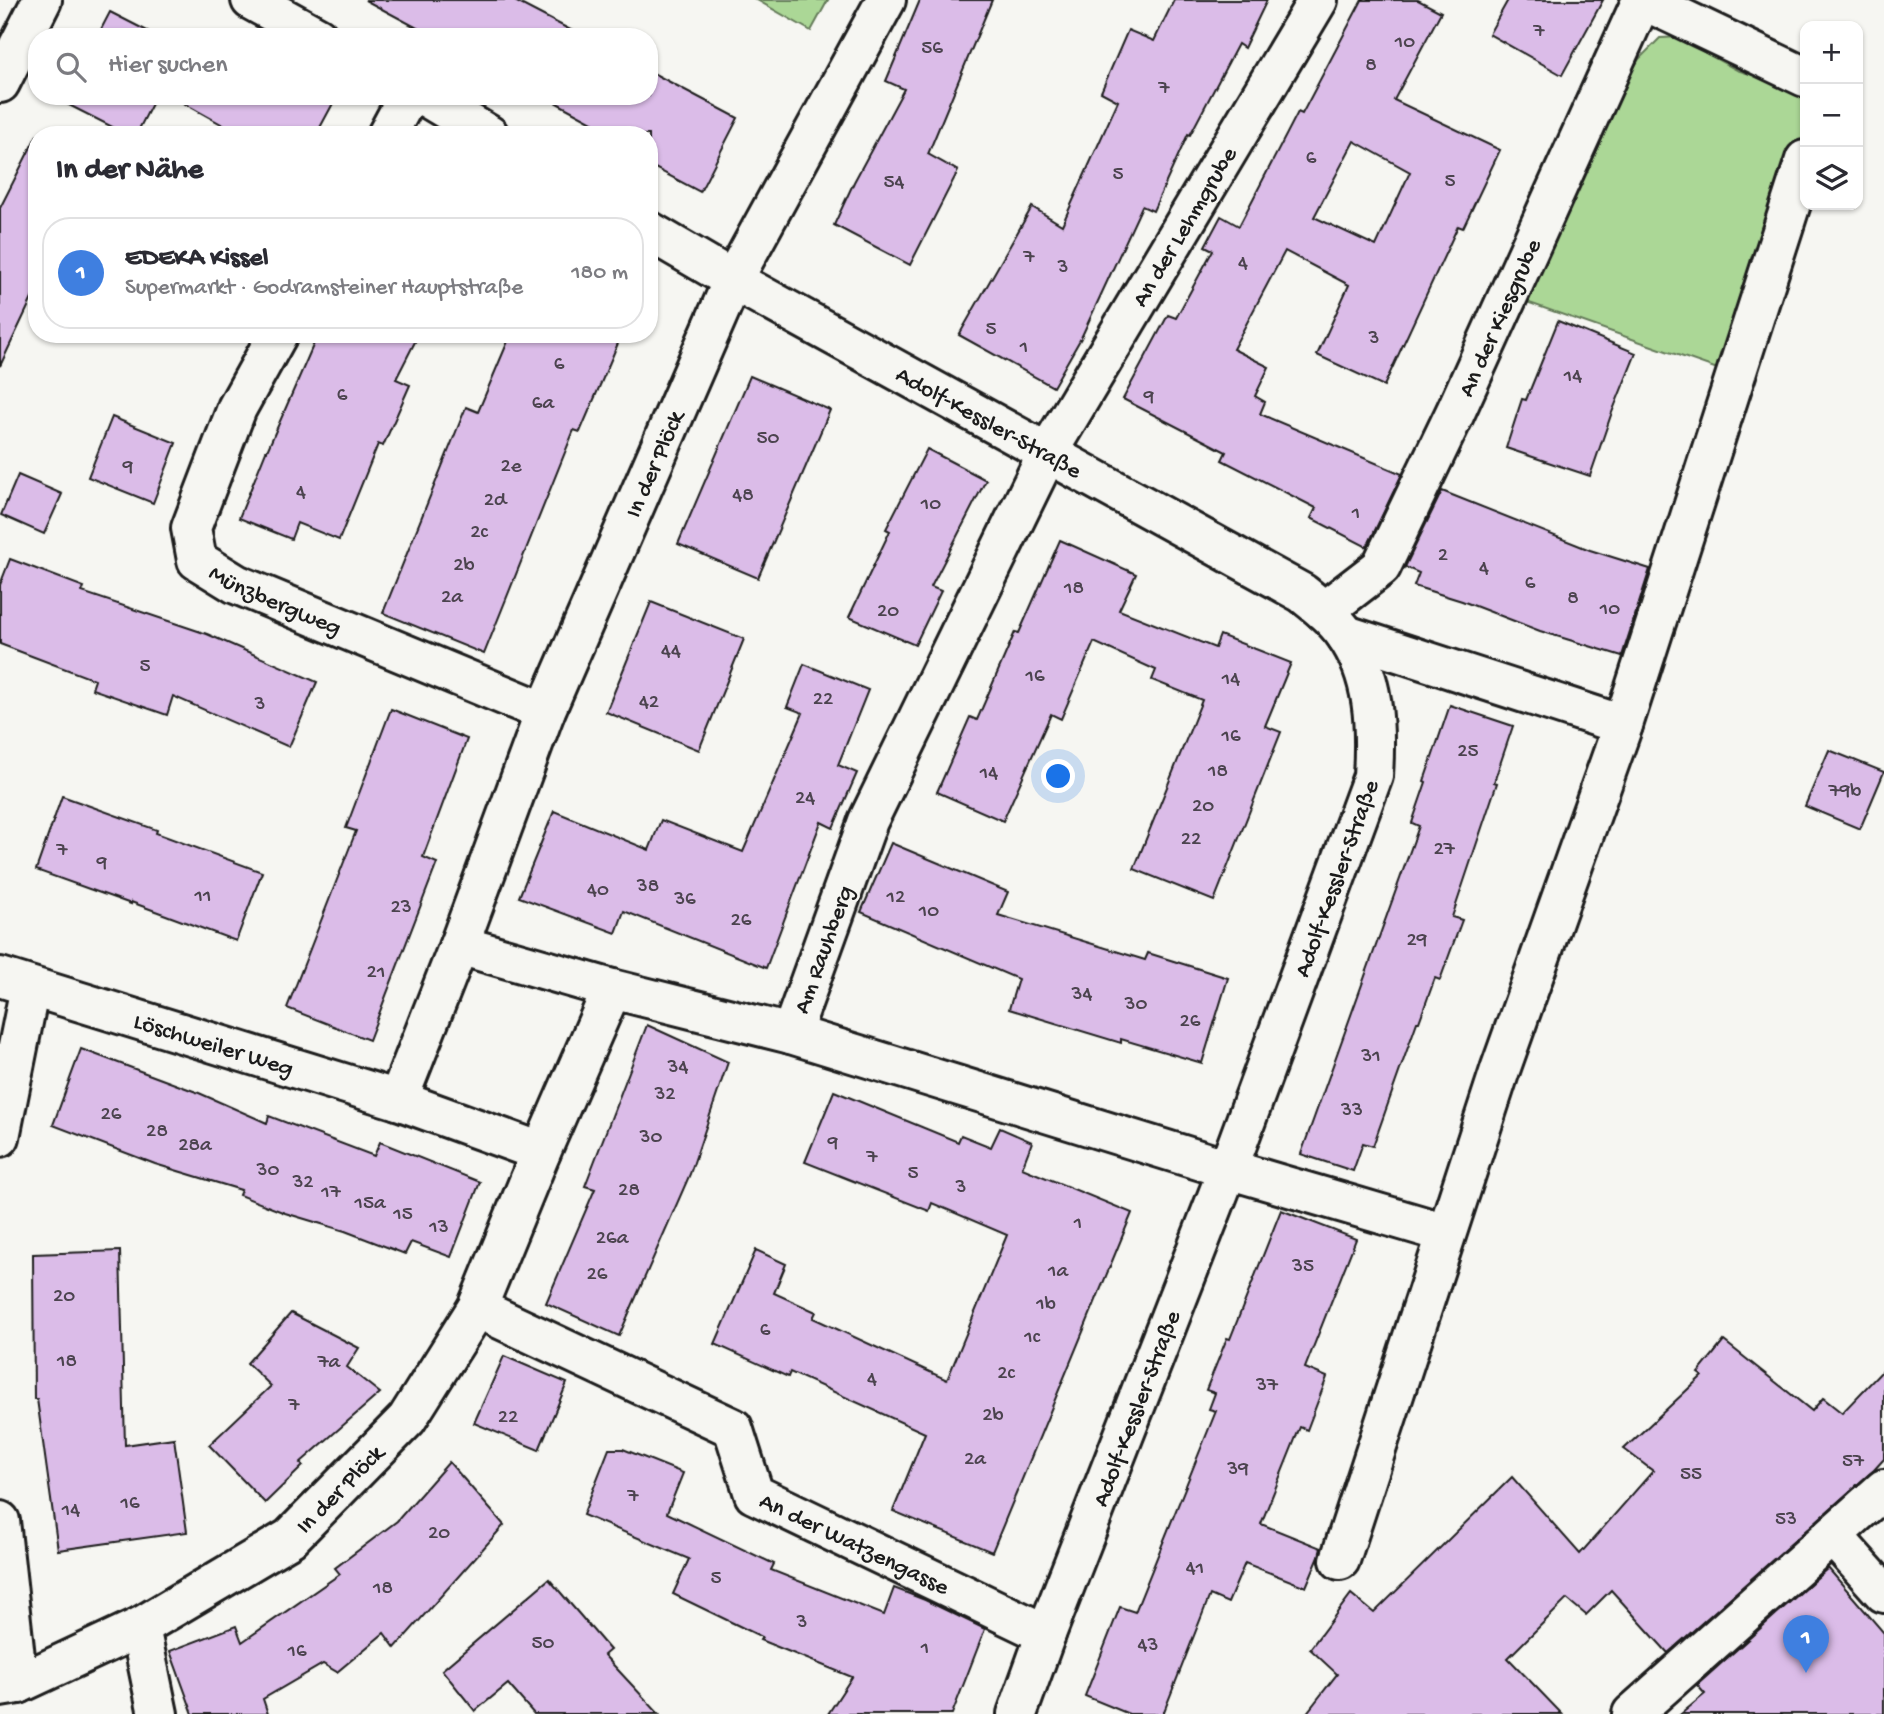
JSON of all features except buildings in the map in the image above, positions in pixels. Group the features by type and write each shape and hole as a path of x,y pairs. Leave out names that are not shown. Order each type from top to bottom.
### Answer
{"street":[{"path":"0,83 42,0"},
{"path":"251,0 302,28"},
{"name":"In der Plöck","path":"398,1100 459,945 545,712 733,280 886,0"},
{"name":"An der Lehmgrube","path":"1048,452 1318,0"},
{"path":"1642,0 1800,75"},
{"name":"An der Kiesgrube","path":"1335,623 1381,567 1455,413 1642,0"},
{"path":"392,126 403,105"},
{"path":"439,105 474,126"},
{"path":"1340,1560 1500,1070 1623,725 1800,176"},
{"name":"Adolf-Kessler-Straße","path":"658,235 733,280 1302,593 1335,623 1361,663 1371,694 1376,736 1373,776 1228,1170 1046,1633 1017,1714"},
{"name":"Münzbergweg","path":"273,343 237,408 191,528 197,560 236,584 545,712"},
{"name":"Am Rauhberg","path":"1048,452 867,821 792,1034 1228,1170 1446,1233"},
{"path":"1335,623 1623,725"},
{"path":"459,945 612,989 792,1034"},
{"name":"Löschweiler Weg","path":"0,1137 15,982 398,1100"},
{"name":"In der Plöck","path":"9,1686 140,1627 290,1538 407,1419 477,1308 612,989"},
{"path":"398,1100 541,1152"},
{"name":"An der Watzengasse","path":"477,1308 733,1428 754,1494 1046,1633"},
{"path":"1632,1714 1884,1489"},
{"path":"0,1521 9,1686"},
{"path":"1833,1536 1884,1593"},
{"path":"140,1627 158,1714"}],"green space":[{"path":"757,0 828,0 811,31"},
{"path":"1682,37 1737,70 1798,89 1800,94 1800,155 1726,372 1518,299 1610,107 1639,59 1660,38"}],"place":[{"name":"EDEKA Kissel","path":"1806,1673"}]}
